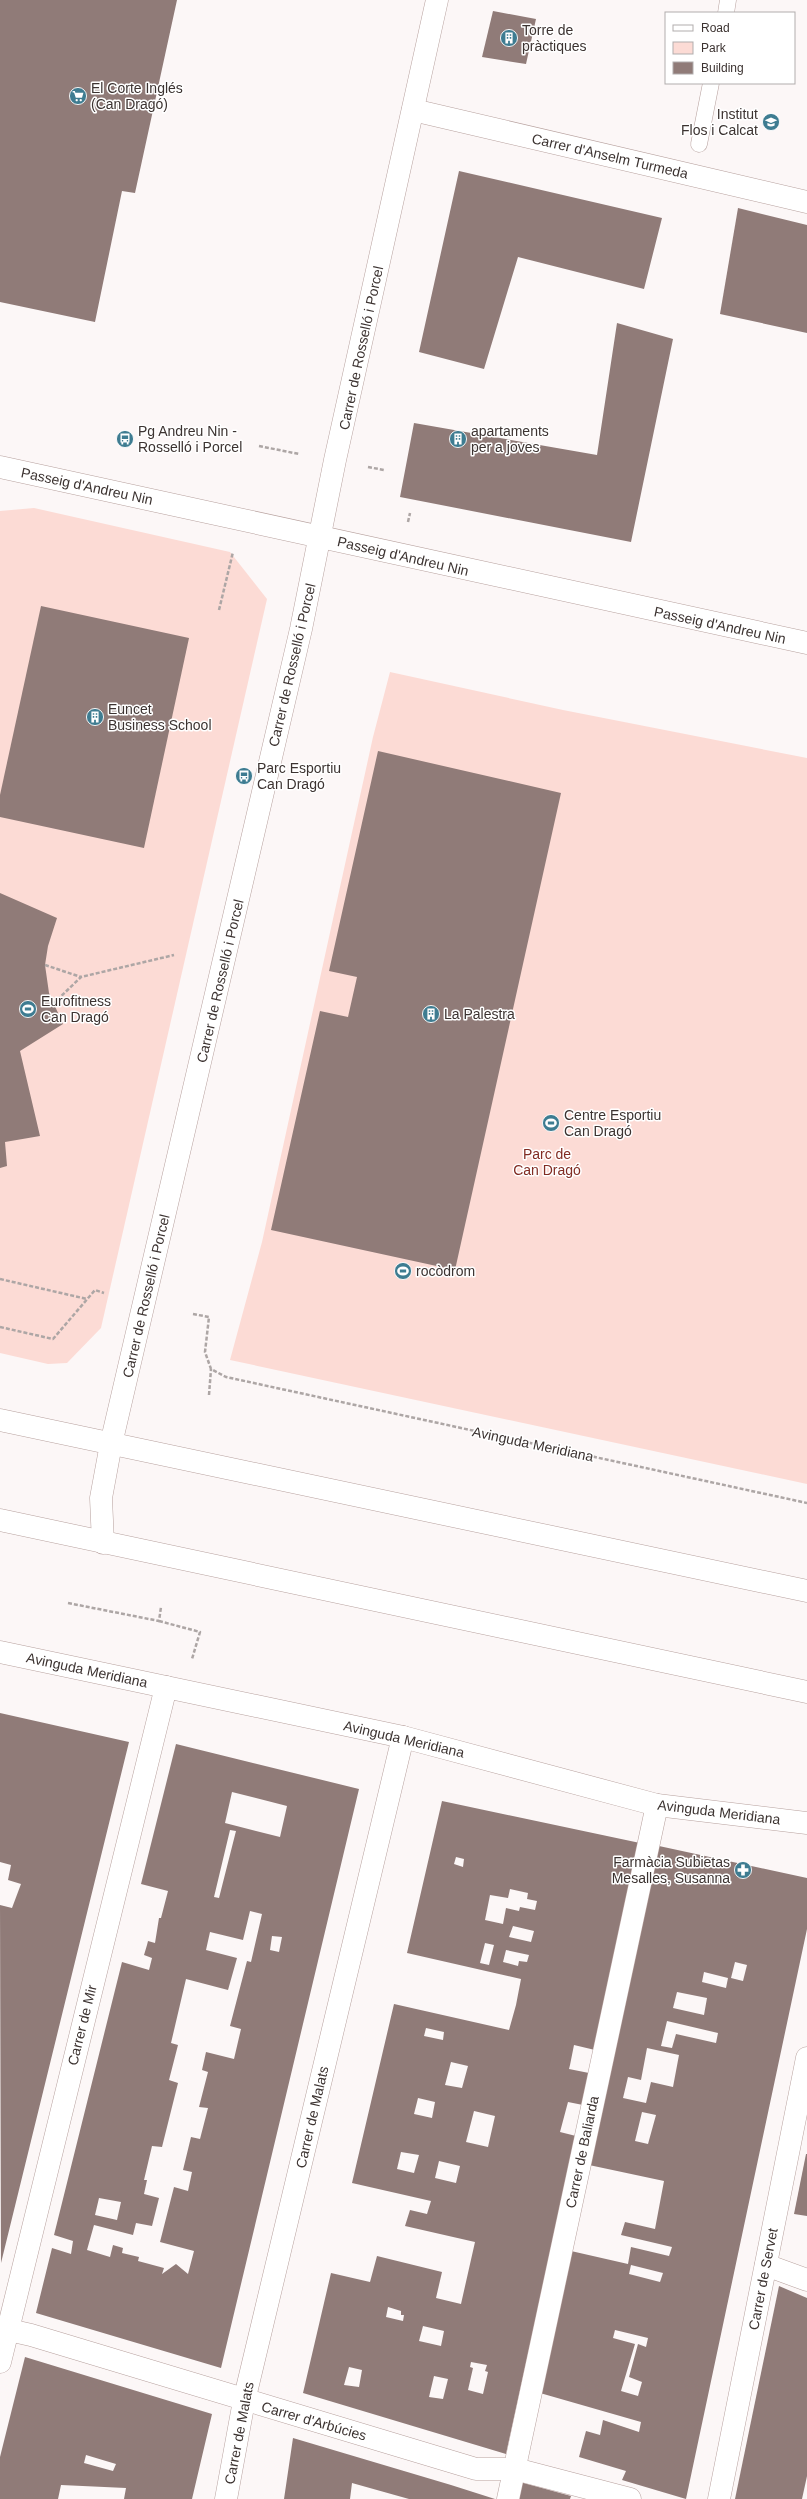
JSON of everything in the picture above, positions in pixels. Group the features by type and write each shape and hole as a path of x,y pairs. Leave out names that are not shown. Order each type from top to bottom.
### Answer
{"street":[{"name":"Carrer de Rosselló i Porcel","path":"111,1444 224,966 320,537 437,0"},
{"name":"Carrer d'Anselm Turmeda","path":"413,110 807,202"},
{"name":"Passeig d'Andreu Nin","path":"0,467 807,643"},
{"path":"0,1420 807,1592"},
{"path":"103,1543 101,1498 111,1444"},
{"path":"0,1520 807,1692"},
{"name":"Avinguda Meridiana","path":"0,1652 403,1737 657,1805 807,1823"},
{"name":"Carrer de Mir","path":"0,2362 4,2329 166,1687"},
{"name":"Carrer de Malats","path":"226,2499 244,2401 403,1737"},
{"name":"Carrer de Baliarda","path":"508,2499 657,1805"},
{"name":"Carrer de Servet","path":"719,2499 807,2058"},
{"path":"766,2265 807,2280"},
{"name":"Carrer d'Arbúcies","path":"4,2329 31,2335 244,2401 476,2469 515,2469 630,2499"}],"lane":[{"path":"726,12 728,0"},
{"path":"698,144 711,84"}],"path":[{"path":"259,446 299,454"},
{"path":"368,467 384,470"},
{"path":"219,610 233,552"},
{"path":"53,1004 81,977 174,955"},
{"path":"45,965 81,977"},
{"path":"0,1280 87,1299"},
{"path":"0,1327 53,1339 95,1290 104,1293"},
{"path":"193,1314 209,1317 205,1352 211,1369 209,1395"},
{"name":"Avinguda Meridiana","path":"211,1369 226,1378 807,1503"},
{"path":"68,1603 159,1621 200,1632 191,1661"},
{"path":"159,1621 161,1607"}],"green space":[{"path":"34,508 230,552 267,599 101,1328 67,1363 48,1364 0,1353 0,511"},
{"name":"Centre Esportiu Can Dragó","path":"390,672 563,710 807,758 807,1484 230,1360 262,1242 373,737"}],"building":[{"name":"El Corte Inglés (Can Dragó)","path":"0,0 177,0 135,193 122,191 95,322 0,302"},
{"name":"Torre de pràctiques","path":"493,11 536,19 526,64 482,57"},
{"path":"459,171 662,218 644,289 518,257 484,369 419,352"},
{"path":"738,208 807,225 807,333 720,314"},
{"name":"apartaments per a joves","path":"617,323 673,339 631,542 400,497 414,423 597,455"},
{"name":"Euncet Business School","path":"41,606 189,638 144,848 0,817 0,795"},
{"name":"La Palestra","path":"378,751 561,793 455,1270 271,1230 320,1011 348,1017 357,977 329,971"},
{"path":"0,893 57,918 48,946 45,965 49,993 63,1024 20,1051 40,1136 5,1142 7,1166 0,1168"},
{"path":"0,1713 129,1742 1,2263 0,1905 12,1908 21,1884 8,1880 11,1865 0,1862"},
{"path":"176,1744 359,1789 221,2368 36,2313 52,2248 71,2254 73,2241 54,2235 122,1962 149,1970 152,1958 144,1955 148,1941 155,1943 159,1918 161,1918 168,1891 141,1884","holes":["232,1792 287,1806 280,1837 225,1823","230,1830 236,1831 219,1898 214,1897","250,1911 262,1914 251,1962 247,1961 230,2026 241,2029 234,2059 206,2052 202,2070 208,2072 199,2107 208,2108 200,2139 191,2137 183,2170 192,2172 188,2191 174,2187 160,2242 194,2251 188,2274 176,2264 162,2274 164,2268 138,2261 139,2257 122,2253 123,2248 113,2245 110,2257 87,2250 94,2225 133,2235 136,2223 152,2226 159,2198 144,2194 147,2180 144,2180 152,2146 162,2147 178,2083 169,2080 178,2045 171,2043 186,1979 228,1990 237,1958 206,1950 210,1932 243,1940","272,1936 282,1937 279,1952 270,1950","99,2198 121,2202 117,2220 95,2215"]},
{"path":"442,1801 640,1843 595,2050 574,2045 569,2069 589,2073 583,2105 568,2102 560,2132 576,2136 506,2454 303,2393 331,2273 370,2282 377,2256 442,2272 436,2298 461,2304 475,2242 405,2226 410,2210 427,2214 431,2201 352,2183 394,2004 509,2030 521,1979 407,1953","holes":["456,1857 464,1859 463,1867 454,1864","510,1889 528,1893 527,1899 537,1901 535,1910 520,1907 519,1911 506,1908 503,1924 485,1920 490,1895 508,1898","513,1926 534,1931 531,1942 509,1937","485,1943 494,1945 489,1965 480,1963","506,1950 529,1955 527,1962 519,1961 518,1966 503,1962","426,2028 444,2032 443,2040 424,2036","451,2062 468,2066 462,2088 445,2085","418,2098 435,2102 432,2118 414,2114","474,2111 495,2116 488,2147 466,2142","401,2152 419,2155 414,2173 397,2169","439,2161 460,2166 456,2183 435,2178","388,2307 401,2311 401,2315 404,2315 403,2321 386,2317","423,2326 444,2331 441,2346 419,2341","471,2362 487,2365 485,2371 488,2372 483,2394 468,2390 473,2368 470,2367","349,2367 362,2370 359,2387 344,2385","434,2376 448,2379 443,2399 429,2397"]},
{"path":"659,1846 807,1878 807,1929 686,2499 622,2480 626,2471 579,2457 586,2431 600,2435 603,2420 639,2432 641,2422 540,2393 571,2251 628,2264 631,2247 669,2256 672,2247 621,2235 625,2222 655,2229 664,2181 589,2165","holes":["735,1962 747,1965 743,1981 731,1978","704,1972 728,1978 726,1988 702,1982","677,1992 707,1998 704,2015 673,2008","667,2021 718,2033 716,2043 676,2034 672,2048 661,2046","647,2048 679,2055 673,2087 651,2082 646,2103 623,2098 628,2077 641,2080","642,2112 656,2115 648,2144 635,2141","631,2265 663,2273 660,2282 629,2274","615,2330 648,2338 646,2347 638,2344 629,2377 642,2382 638,2396 621,2391 635,2344 613,2338"]},
{"path":"807,2154 807,2216 794,2214"},
{"path":"779,2286 807,2298 807,2476 802,2499 735,2499"},
{"path":"25,2357 212,2414 192,2499 124,2499 126,2488 61,2485 58,2499 0,2499 0,2457","holes":["86,2455 116,2464 113,2471 84,2463"]},
{"path":"293,2438 495,2499 409,2499 352,2483 350,2499 284,2499"},
{"path":"520,2482 571,2496 570,2499 517,2499"}],"place":[{"name":"Torre de pràctiques","path":"509,38"},
{"name":"El Corte Inglés (Can Dragó)","path":"78,96"},
{"name":"Institut Flos i Calcat","path":"771,122"},
{"name":"Pg Andreu Nin - Rosselló i Porcel","path":"125,439"},
{"name":"apartaments per a joves","path":"458,439"},
{"name":"Euncet Business School","path":"95,717"},
{"name":"Parc Esportiu Can Dragó","path":"244,776"},
{"name":"Eurofitness Can Dragó","path":"28,1009"},
{"name":"La Palestra","path":"431,1014"},
{"name":"Centre Esportiu Can Dragó","path":"551,1123"},
{"name":"rocòdrom","path":"403,1271"},
{"name":"Farmàcia Subietas Mesalles, Susanna","path":"743,1870"}],"park label":[{"name":"Parc de Can Dragó","path":"547,1162"}]}
